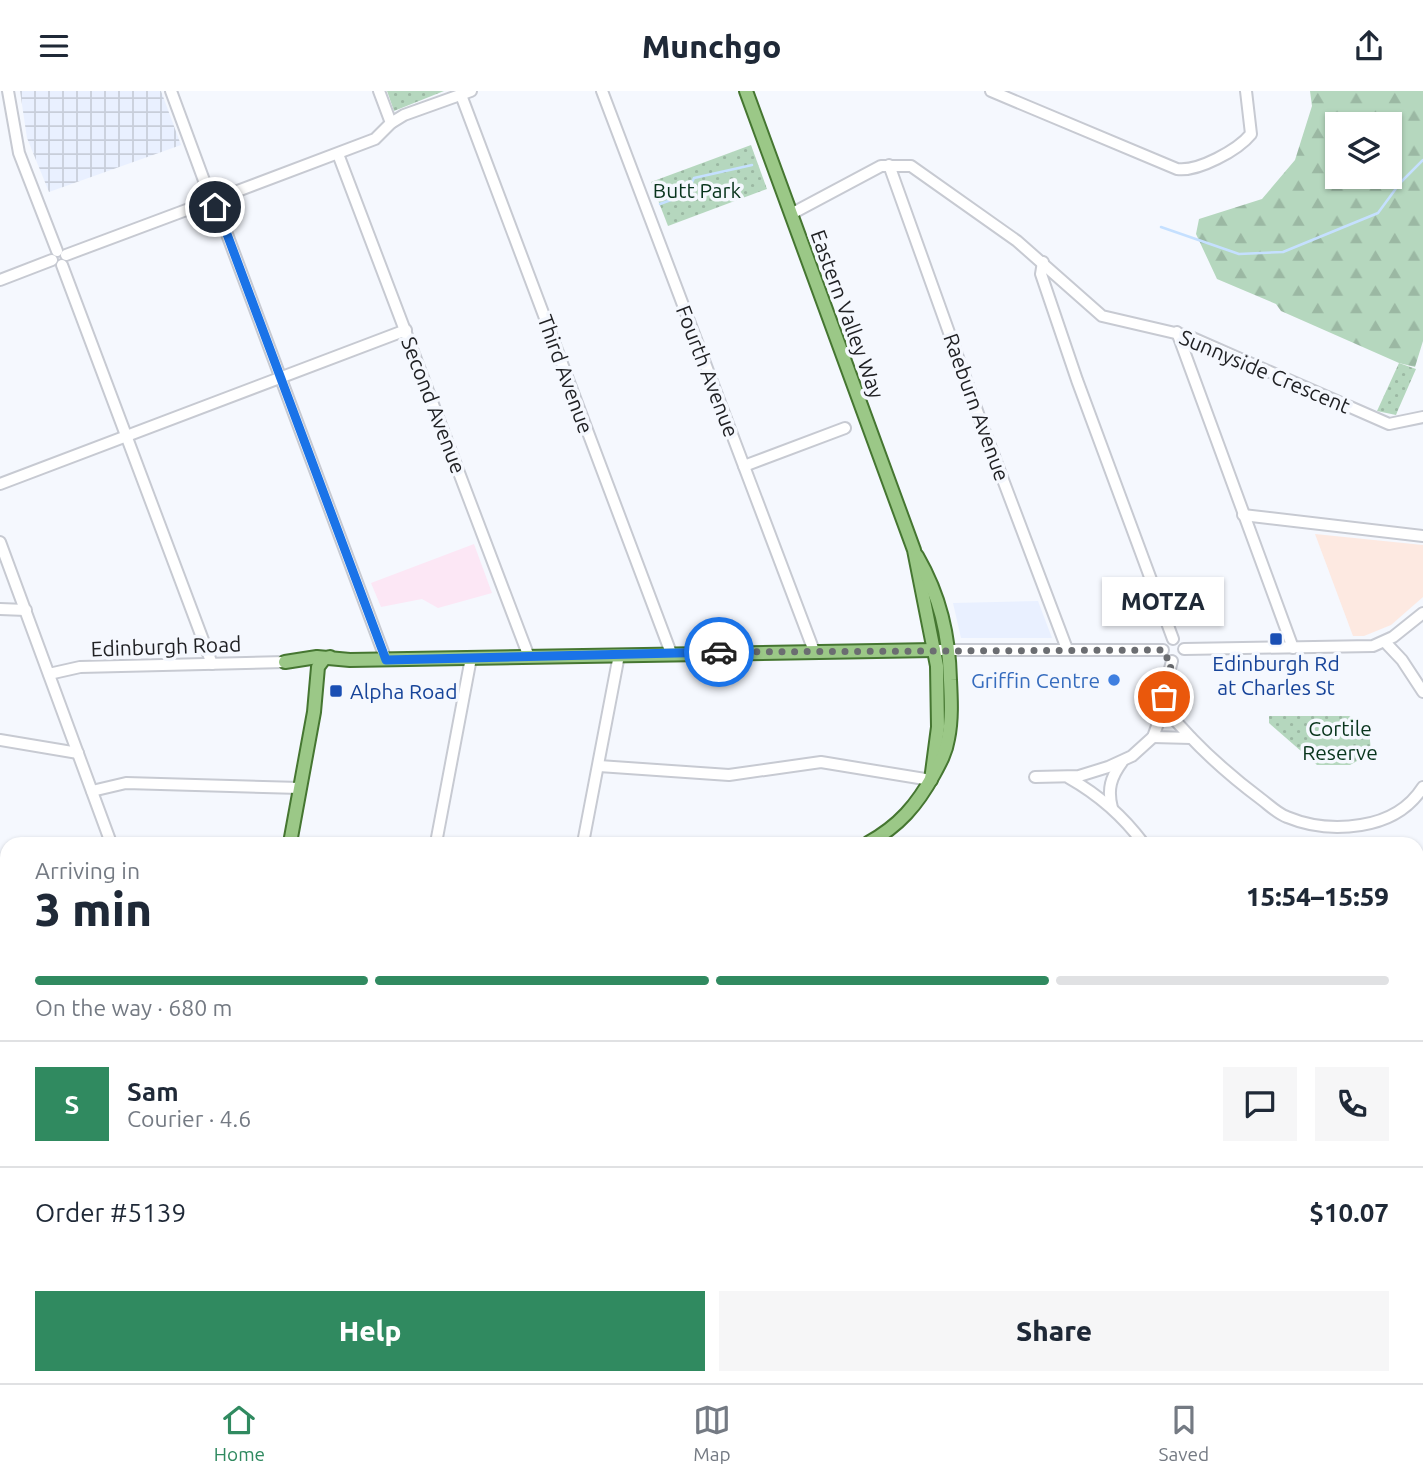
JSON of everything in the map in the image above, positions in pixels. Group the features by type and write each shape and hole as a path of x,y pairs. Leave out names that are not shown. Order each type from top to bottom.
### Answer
{"main road":[{"name":"Eastern Valley Way","path":"746,91 914,550 939,600 949,650 951,705 948,741 943,758 922,797 902,820 877,837"},
{"name":"Eastern Valley Way","path":"914,550 937,666 938,727 931,780"},
{"path":"285,662 934,650"},
{"path":"285,662 336,661"},
{"path":"317,677 336,661"},
{"path":"291,837 314,712 318,667 336,661"},
{"path":"301,663 312,667 317,677"}],"street":[{"path":"8,91 19,153 212,664"},
{"path":"171,91 386,660"},
{"path":"379,91 391,123"},
{"name":"Fourth Avenue","path":"602,91 814,651"},
{"path":"991,91 1187,171 1230,151 1251,134 1246,91"},
{"path":"0,280 338,154 375,139 391,123 404,115 466,93"},
{"name":"Third Avenue","path":"466,93 671,653"},
{"name":"Second Avenue","path":"338,154 529,657"},
{"path":"791,213 874,169 889,165"},
{"name":"Sunnyside Crescent","path":"889,165 903,165 917,170 1043,262 1102,316 1177,332 1389,424 1423,417"},
{"name":"Raeburn Avenue","path":"889,165 976,409 1067,649"},
{"path":"1043,262 1041,274 1077,380 1174,639 1181,642 1184,649 1181,658 1172,661"},
{"path":"0,484 406,330"},
{"path":"1177,332 1293,648"},
{"path":"744,466 845,428"},
{"path":"1243,515 1423,536"},
{"path":"0,542 109,837"},
{"path":"0,608 26,610"},
{"path":"1184,649 1373,646 1402,631 1423,613"},
{"path":"1172,661 1164,656 1163,650 1166,643 1174,639"},
{"path":"1385,642 1402,660 1423,692"},
{"path":"934,650 1163,650"},
{"path":"584,837 619,655"},
{"path":"437,837 471,658"},
{"path":"1035,777 1069,778 1122,762 1138,752 1153,737 1164,707 1165,688 1172,661"},
{"name":"Edinburgh Road","path":"49,674 80,667 285,662"},
{"path":"1164,707 1191,738 1242,784 1285,817 1311,824 1348,827 1374,823 1407,807 1423,787"},
{"path":"1153,737 1191,738"},
{"path":"0,740 78,753"},
{"path":"599,766 729,775 821,762 931,780"},
{"path":"1112,808 1108,796 1110,782 1122,762"},
{"path":"1069,778 1099,796 1138,837"},
{"path":"92,791 126,783 300,788"}],"shaded area":[{"path":"20,91 161,91 181,145 49,192 27,138"},
{"path":"1315,534 1423,545 1423,597 1391,625 1364,636 1353,636"},
{"path":"474,544 492,593 438,608 422,599 381,607 371,583"},
{"path":"1038,601 1052,638 961,638 953,603"}],"green space":[{"path":"387,91 444,91 394,111"},
{"path":"1310,91 1423,91 1423,341 1415,367 1399,363 1281,311 1276,304 1217,279 1196,234 1199,219 1262,199 1295,160 1312,106"},
{"name":"Butt Park","path":"751,145 767,189 668,226 651,182"},
{"path":"1399,363 1416,369 1396,415 1377,411"},
{"name":"Cortile Reserve","path":"1269,716 1349,716 1369,727 1371,753 1350,765 1317,765 1269,723"},
{"path":"1317,720 1353,720 1353,761 1317,761"}],"waterway":[{"path":"1161,227 1239,254 1283,252 1378,213 1400,183 1423,160"},
{"path":"660,204 687,194 694,178 752,165"}],"way so far":[{"path":"719,652 1163,650 1164,656 1172,661 1164,697"}],"place":[{"name":"Edinburgh Rd at Charles St","path":"1276,639"},
{"name":"Griffin Centre","path":"1114,680"},
{"name":"Alpha Road","path":"336,691"},
{"name":"MOTZA","path":"1164,697"}],"route":[{"path":"215,207 386,660 719,652"}]}
